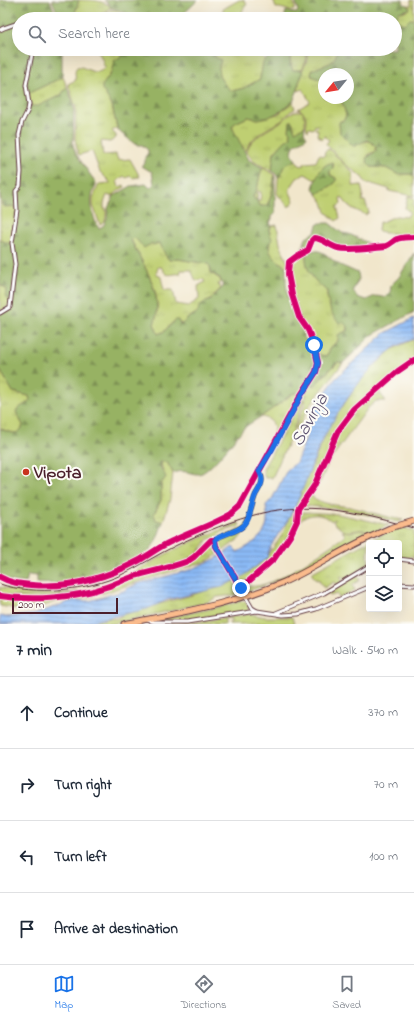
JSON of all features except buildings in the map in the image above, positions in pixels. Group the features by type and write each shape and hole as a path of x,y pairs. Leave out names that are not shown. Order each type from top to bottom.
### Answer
{"main road":[{"path":"124,624 203,607 245,596 276,585 301,574 368,538 390,528 414,521"}],"street":[{"path":"0,30 12,25"},
{"path":"0,313 10,307 12,292 15,264 12,243 17,210 16,191 20,186 21,172 19,135 29,104 26,85 32,56"},
{"path":"0,577 16,583 40,585 73,583 98,578 140,560 169,542 232,514 240,506 301,396 316,372 318,363 314,345 308,330 299,317 292,295 288,274 289,262 308,250 314,238 320,238 337,248 346,249 386,246 392,244 395,240 414,237"},
{"path":"0,596 15,598 77,595 188,561 211,540 215,540 227,533 237,530 248,521 255,495 261,486 263,479 259,471"},
{"path":"215,540 216,546 252,608 257,611"},
{"path":"402,559 414,561"},
{"path":"274,614 324,592 366,568"},
{"path":"402,584 414,585"},
{"path":"144,620 154,622 187,622 257,611 284,615 309,612 366,589"}],"green space":[{"path":"0,0 50,0 54,12 12,12 12,56 62,56 63,77 29,93 27,98 31,106 38,106 61,95 67,87 74,108 73,145 76,154 96,183 92,196 92,208 94,218 99,228 103,226 107,219 108,208 114,196 131,186 146,184 150,188 154,184 152,172 141,166 145,163 145,157 148,150 142,145 136,145 117,128 112,105 102,89 102,86 111,73 114,61 122,56 215,56 221,60 218,70 220,77 224,84 232,91 244,88 260,79 263,62 269,56 289,56 293,70 302,70 303,73 293,102 283,110 269,117 258,119 248,117 235,123 232,127 249,160 263,168 257,190 253,196 255,200 257,199 258,204 261,206 266,206 270,200 275,177 275,214 272,216 272,220 270,221 271,226 269,231 272,239 269,248 272,255 286,267 288,297 295,308 298,324 306,333 303,335 305,340 310,337 314,346 316,361 313,374 300,394 291,394 244,428 218,459 202,473 196,474 182,471 173,473 167,462 161,462 161,468 166,477 161,484 161,500 154,514 156,520 163,522 153,545 143,557 139,559 110,572 74,582 49,584 37,583 37,576 28,575 26,583 9,581 0,576 0,428 17,433 23,425 16,412 30,400 29,396 13,392 0,370 0,314 11,306 11,301 5,296 7,289 0,285 0,240 11,244 17,208 12,206 5,207 2,205 0,194","holes":["135,238 144,248 152,243 153,245 159,243 169,260 178,259 208,264 210,266 211,273 220,278 223,287 209,301 203,303 199,307 198,312 182,324 176,320 163,332 158,334 154,324 157,313 155,292 131,239"]},
{"path":"52,0 79,0 75,12 57,12"},
{"path":"79,0 93,0 105,3 111,8 103,12 75,12"},
{"path":"104,0 198,0 185,12 124,12 111,8"},
{"path":"239,0 244,0 247,4 243,12 223,12 223,9"},
{"path":"273,0 292,0 295,5 295,10 276,8"},
{"path":"295,0 403,0 404,4 408,5 410,9 399,12 297,12"},
{"path":"411,0 414,0 414,21 405,24 402,23 402,12 399,12 407,11 410,8 408,5 411,5"},
{"path":"116,10 120,12 108,12"},
{"path":"410,19 414,21 414,176 410,174 397,174 386,168 371,167 366,158 376,151 374,144 367,140 353,146 340,133 339,122 344,120 346,115 343,104 354,104 354,68 318,68 329,63 336,56 402,56 402,23 405,24"},
{"path":"100,56 121,56 116,62 102,89 114,112 117,128 112,131 116,135 116,138 110,142 101,141 103,155 116,154 118,160 130,159 140,177 132,178 130,176 126,178 124,176 117,181 119,187 124,185 125,187 112,197 107,195 104,203 106,218 100,225 93,205 93,198 99,184 110,182 100,172 92,151 78,154 75,139 76,108 68,84 76,80 76,68 81,67 93,72 101,71 106,67 102,64 103,61"},
{"path":"262,56 265,60 260,79 244,88 232,91 226,86 219,75 218,71 220,63 215,57"},
{"path":"290,56 307,56 302,70 293,70"},
{"path":"308,56 336,56 330,64 317,68 312,72 311,76 318,78 318,104 343,104 346,115 344,120 340,121 362,142 369,141 375,146 376,151 368,155 371,167 386,168 397,174 410,174 414,176 414,196 389,191 389,189 369,183 367,184 361,176 346,165 326,144 329,140 324,136 322,139 317,135 318,130 315,129 318,126 316,125 313,129 309,128 308,131 307,130 305,115 298,109 310,102 303,89 298,91 302,71 308,59"},
{"path":"318,68 318,78 311,75 312,69"},
{"path":"63,77 67,87 61,95 38,107 31,106 27,98 29,93"},
{"path":"293,102 295,109 281,121 256,137 248,145 246,151 233,131 233,124 248,117 258,119 278,114"},
{"path":"297,111 302,111 305,119 305,126 295,132 293,123 289,130 291,137 274,152 272,171 253,161 247,152 252,142 290,114"},
{"path":"290,121 292,121 295,131 305,126 304,132 307,137 295,145 292,155 296,160 285,165 281,175 278,178 272,171 274,153 291,137 289,130"},
{"path":"329,149 353,173 353,186 361,185 363,194 362,201 365,201 369,212 366,215 355,210 342,197 340,198 341,204 337,207 340,218 336,221 326,212 323,202 317,194 334,184 336,178 330,175 330,171 334,165 333,163 330,163 324,167 315,180 305,174 297,178 289,190 294,201 289,207 277,194 278,178 281,175 285,165 296,160 299,165 303,166 305,163 316,162 319,155 324,156 325,151"},
{"path":"330,163 333,163 333,168 330,171 330,175 336,178 336,181 334,184 317,194 313,188 317,176 324,167"},
{"path":"263,168 274,174 275,177 269,201 264,207 258,204 257,201 260,201 261,192 258,191 257,199 255,200 253,196 257,190"},
{"path":"0,194 1,198 9,207 12,206 17,208 11,244 0,240"},
{"path":"408,196 414,198 414,236 402,234 402,236 399,237 394,233 384,233 378,231 379,223 396,216 407,217 410,212 405,208"},
{"path":"320,223 329,223 342,233 349,234 368,243 368,245 349,249 340,247 317,237 311,240 308,247 304,251 302,249 306,238 315,232 317,225"},
{"path":"277,225 280,244 288,263 286,267 272,256 268,247 271,226"},
{"path":"135,238 156,244 159,243 169,260 178,259 208,264 210,266 211,273 220,279 221,282 218,284 221,288 209,301 203,303 198,312 182,324 174,321 163,332 158,334 154,324 157,313 155,291 131,239","holes":["158,267 161,267 168,275 180,274 181,270 191,270 196,281 203,279 205,282 198,286 199,299 189,306 176,304 173,290 164,290 161,277 156,274"]},
{"path":"309,250 315,250 326,254 340,265 358,273 359,279 353,290 357,297 366,300 375,296 385,297 390,293 391,285 399,277 414,253 414,312 372,335 343,363 338,362 334,365 314,386 310,384 318,371 318,354 324,356 327,355 331,347 338,341 338,335 348,330 348,327 343,322 339,323 336,320 330,308 327,291 311,275 306,259 306,253"},
{"path":"306,253 307,265 311,275 327,291 327,297 343,322 348,326 344,335 331,347 327,355 324,356 318,354 314,339 301,324 297,306 291,295 291,263 297,257 298,258"},
{"path":"0,285 7,289 6,297 11,301 11,304 0,312"},
{"path":"414,339 414,364 379,392 386,401 376,401 368,408 328,463 321,480 314,490 299,506 295,507 330,425 355,388 365,375 391,350"},
{"path":"338,362 343,363 310,405 299,427 295,429 305,404 306,392 310,384 314,386"},
{"path":"0,370 13,392 29,396 30,400 17,415 23,425 21,430 17,433 9,432 0,428"},
{"path":"294,393 300,394 272,445 271,445 273,442 270,440 274,432 272,422 261,417"},
{"path":"303,398 304,400 292,434 272,478 265,478 263,471 264,467"},
{"path":"163,461 167,462 173,473 170,499 163,522 156,520 154,514 161,500 161,484 165,478 161,464"},
{"path":"311,496 325,503 350,507 403,520 398,522 342,509 305,506 304,502"},
{"path":"290,512 296,512 293,529 281,549 265,567 242,585 238,579 271,551 283,533"},
{"path":"303,512 338,514 389,525 371,533 364,530 344,531 333,522 335,520 334,519 332,521 319,515 310,515 298,522 297,516 300,516"},
{"path":"253,519 239,539 221,552 218,547 222,538 245,526 248,521"},
{"path":"239,523 240,526 222,532 215,538 208,539 197,554 186,561 87,591 58,596 22,597 0,595 0,587 23,591 68,593 102,586 123,577 174,550 214,532"},
{"path":"401,527 414,531 414,560 413,556 410,556 409,559 402,558 402,540 374,540 374,538"},
{"path":"362,530 370,533 293,575 249,591 244,587 247,584 249,586 259,586 271,582 298,568 344,537 345,535 342,531 350,532"},
{"path":"366,542 366,567 345,580 342,576 340,577 343,581 336,585 334,582 324,588 318,579 316,580 311,573"},
{"path":"210,544 218,554 207,561 104,593 98,593 94,596 74,600 57,601 44,606 17,609 0,606 0,597 63,597 179,565"},
{"path":"356,575 360,580 352,585 355,590 339,598 337,594 330,596 327,592"},
{"path":"233,580 239,592 236,595 217,597 208,602 112,624 83,624 116,619 123,614 192,595"},
{"path":"242,601 246,602 249,607 248,610 244,612 235,612 187,621 155,621 155,620"},
{"path":"251,614 265,617 292,617 294,624 229,624 229,622 233,620 227,618 224,620 226,624 160,624 191,623"}],"water":[{"path":"414,318 414,339 399,345 386,354 354,390 327,431 313,461 295,507 274,541 267,558 245,575 222,587 167,600 147,609 80,624 0,624 0,615 5,617 35,614 74,600 89,601 123,591 137,584 189,570 215,559 233,547 237,552 251,544 260,536 266,526 266,505 272,499 287,470 296,463 306,438 311,412 336,378 385,333"}],"railway":[{"path":"0,584 29,590 61,590 78,588 121,575 177,545 219,527 240,519 281,510 300,508 339,511 377,518 414,528"}],"cycle path":[{"path":"0,577 20,584 46,586 73,583 100,577 126,567 166,544 231,514 240,506 301,395 316,372 318,363 314,345 308,330 299,317 292,295 288,274 289,262 308,250 314,238 320,239 335,247 349,249 386,246 403,237 414,237"},
{"path":"0,596 13,598 53,598 94,591 135,576 168,568 188,561 211,540 215,540 216,546 241,588 274,559 290,536 297,521 298,509 314,486 338,431 354,410 398,371 414,360"}],"place":[{"name":"Vipota","path":"26,472"}],"route":[{"path":"241,588 216,546 215,540 227,533 237,530 248,521 255,495 261,486 263,479 259,471 316,372 318,363 314,345"}],"water label":[{"name":"Savinja","path":"308,419"}]}
